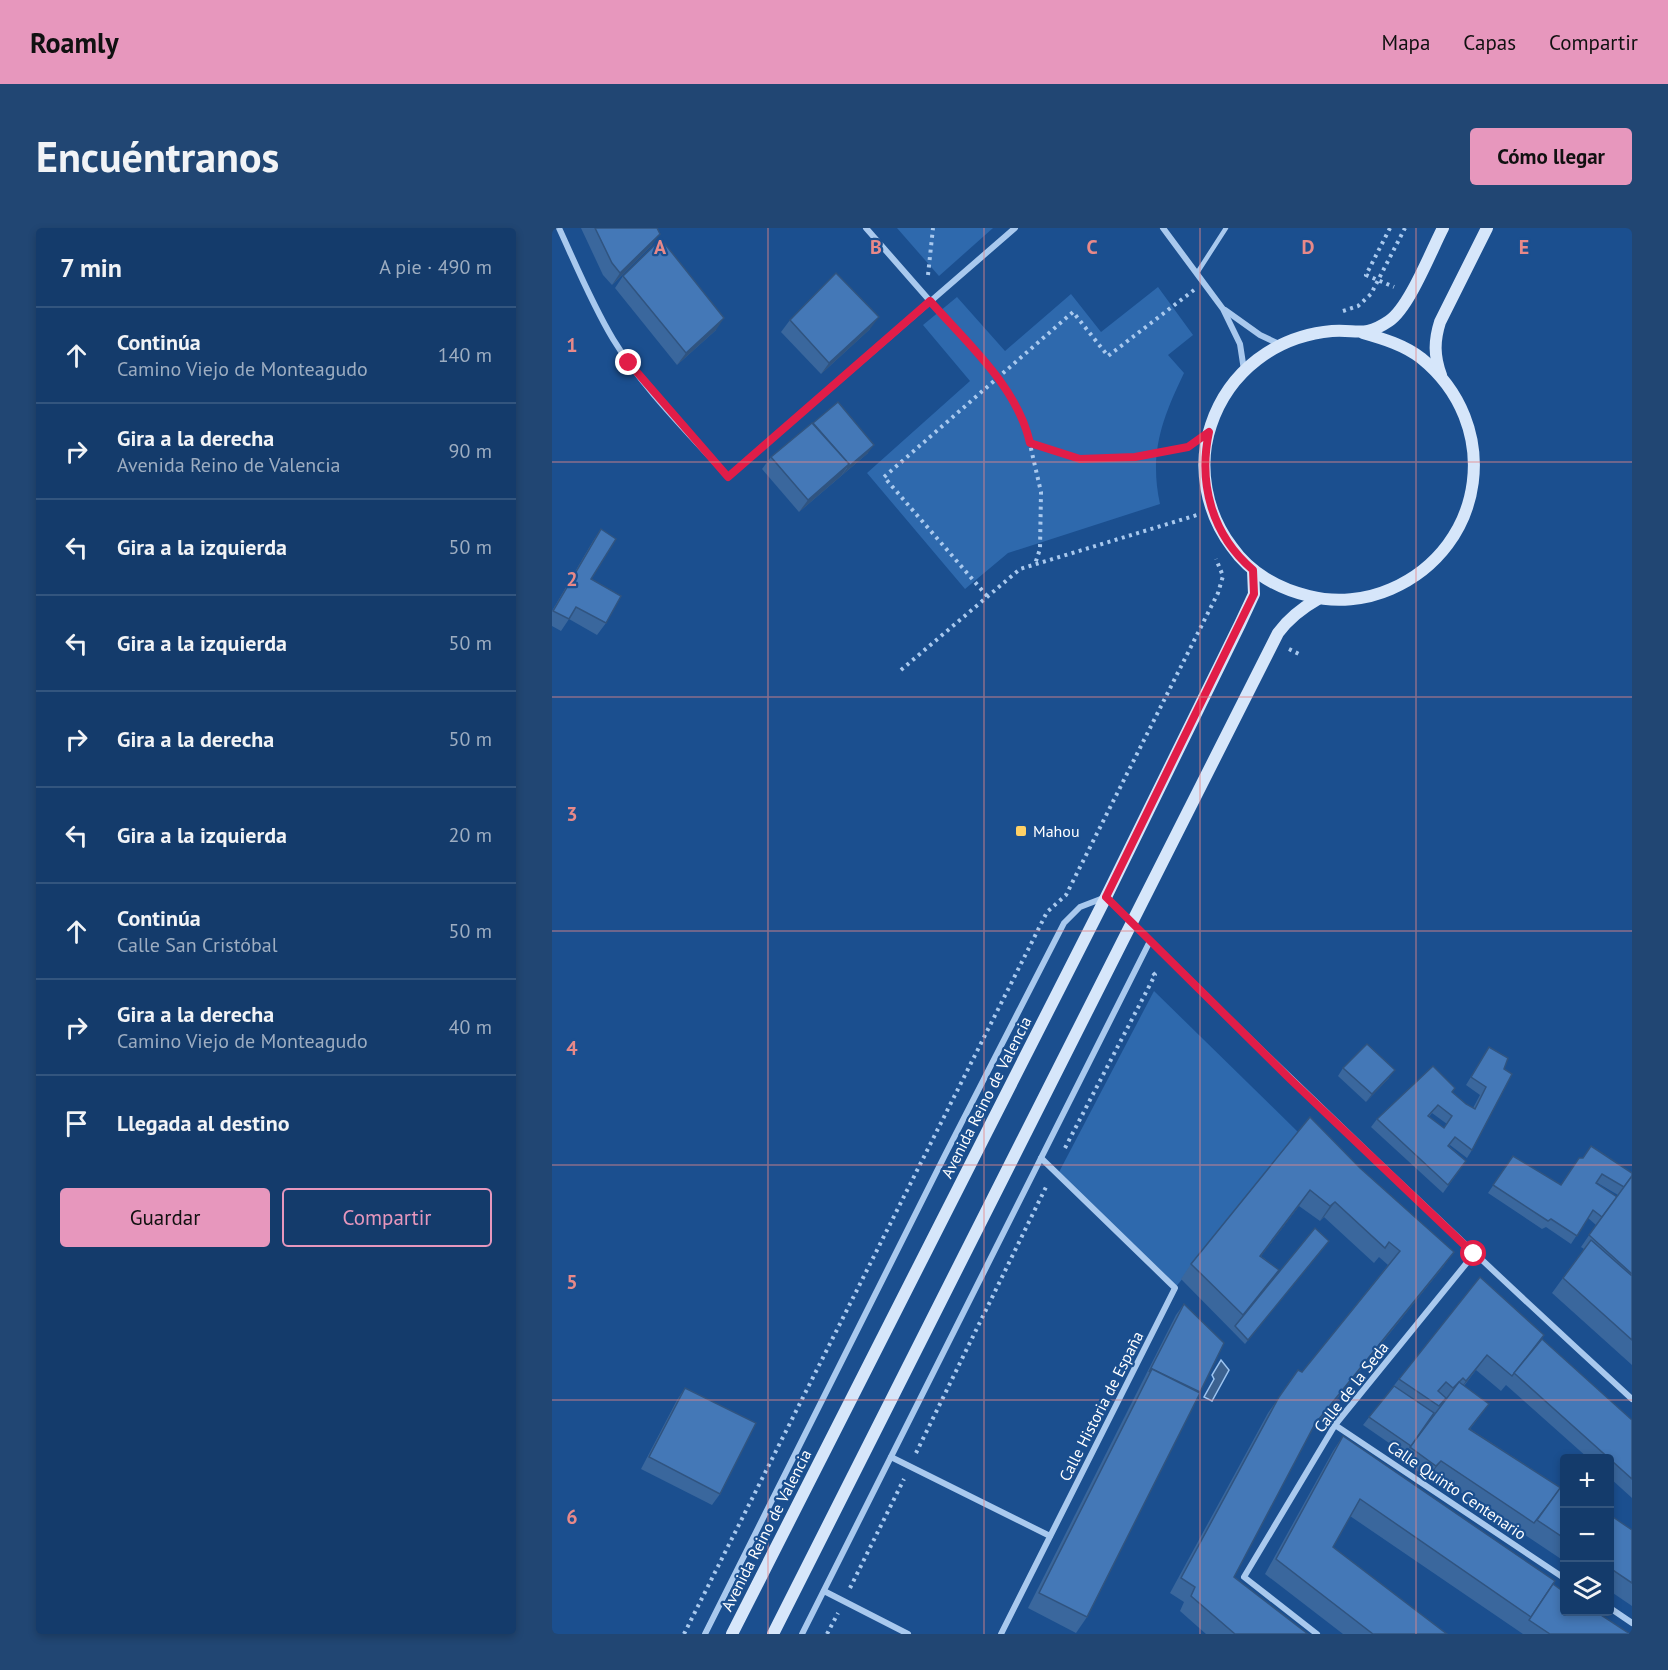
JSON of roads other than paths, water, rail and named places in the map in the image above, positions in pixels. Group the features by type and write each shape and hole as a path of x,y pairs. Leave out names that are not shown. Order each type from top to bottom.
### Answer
{"main road":[{"path":"1363,333 1379,327 1398,314 1443,228"},
{"path":"1443,379 1435,352 1436,335 1440,322 1487,228"},
{"path":"1335,331 1363,333 1393,342 1420,357 1443,379 1468,424 1474,450 1474,476 1469,502 1460,526 1446,548 1427,568 1406,583 1382,593 1356,599 1318,599 1295,593 1253,570 1221,532 1206,491 1204,469 1209,432 1218,406 1230,387 1244,370 1261,356 1280,345 1316,333 1335,331"},
{"name":"Avenida Reino de Valencia","path":"732,1634 1106,897 1252,600 1253,570"},
{"path":"773,1634 1278,633 1307,605 1318,599"}],"street":[{"path":"559,228 613,339 629,363 728,477 928,298 1015,228"},
{"path":"866,228 928,298"},
{"path":"1163,228 1223,309 1240,344 1244,370"},
{"path":"1223,309 1255,332 1280,345"},
{"path":"705,1634 1064,923 1080,907 1106,897 1289,1078 1474,1254 1632,1399"},
{"path":"802,1634 1150,941"},
{"name":"Calle Historia de España","path":"1001,1634 1175,1288 1041,1158"},
{"name":"Calle de la Seda","path":"1317,1634 1244,1577 1335,1425 1474,1254"},
{"name":"Calle Quinto Centenario","path":"1335,1425 1560,1575"},
{"path":"891,1457 1050,1536"},
{"path":"824,1591 908,1634"},
{"path":"1614,1611 1632,1623"}],"lane":[{"path":"1197,273 1226,228"}],"place":[{"name":"Mahou","path":"1021,831"}]}
